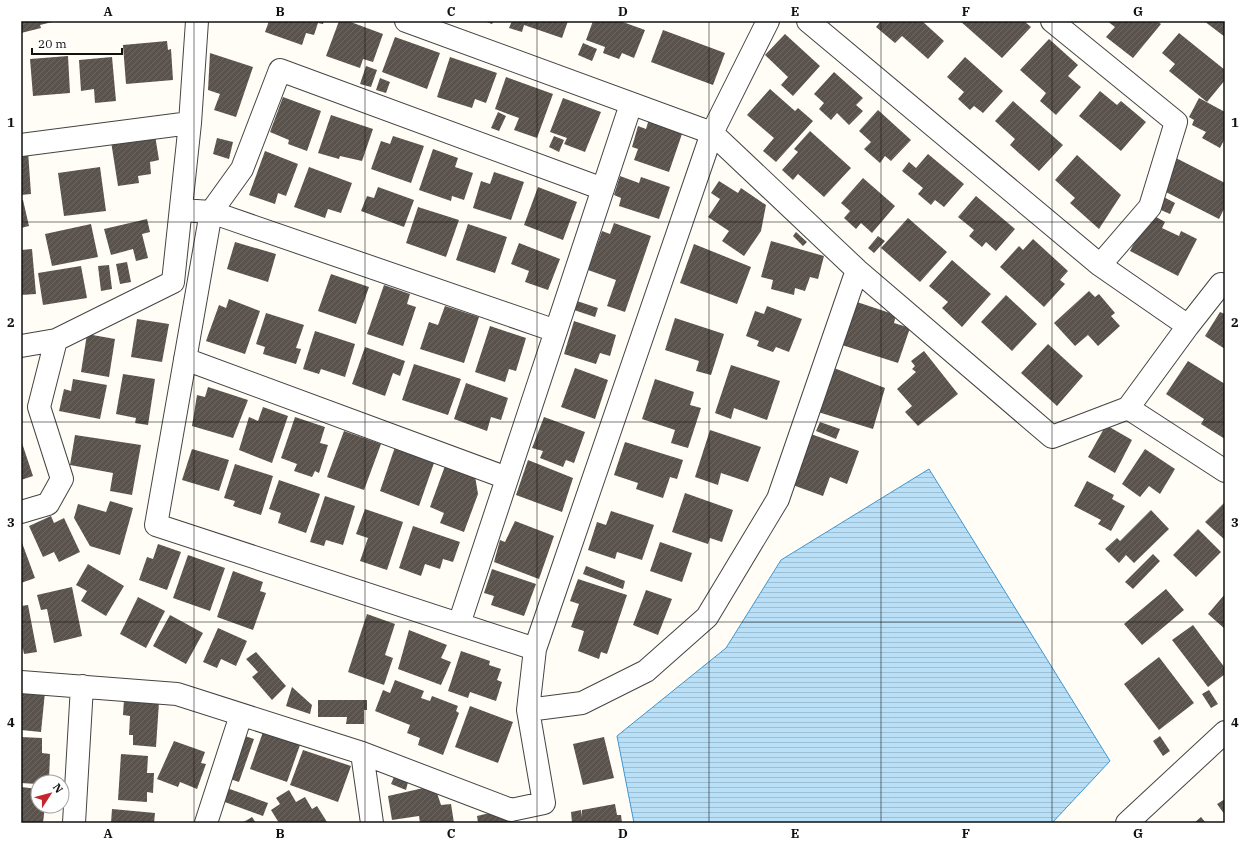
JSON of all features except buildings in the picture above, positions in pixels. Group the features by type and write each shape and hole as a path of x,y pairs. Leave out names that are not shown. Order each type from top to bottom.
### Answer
{"street":[{"path":"21,346 56,340 173,282 190,123 197,21"},
{"path":"406,21 712,133 857,270 1052,437 1128,408 1188,326 1224,282"},
{"path":"21,682 177,694 362,753 511,810 544,803 528,710 535,649 712,133 768,21"},
{"path":"808,21 1100,266 1188,326"},
{"path":"1052,21 1176,122 1150,207 1100,266"},
{"path":"535,649 156,526 211,212 242,169 280,70 603,189"},
{"path":"459,624 632,104"},
{"path":"21,145 190,123"},
{"path":"180,210 211,212 556,331"},
{"path":"528,710 582,703 646,671 707,617 778,499 857,270"},
{"path":"21,512 48,504 62,479 40,407 56,340"},
{"path":"185,359 507,478"},
{"path":"1128,408 1225,471"},
{"path":"74,823 82,686"},
{"path":"206,823 241,714"},
{"path":"1127,823 1225,732"},
{"path":"362,753 372,823"}],"water":[{"path":"929,469 1110,761 1052,823 634,823 617,736 726,648 781,560"}]}
